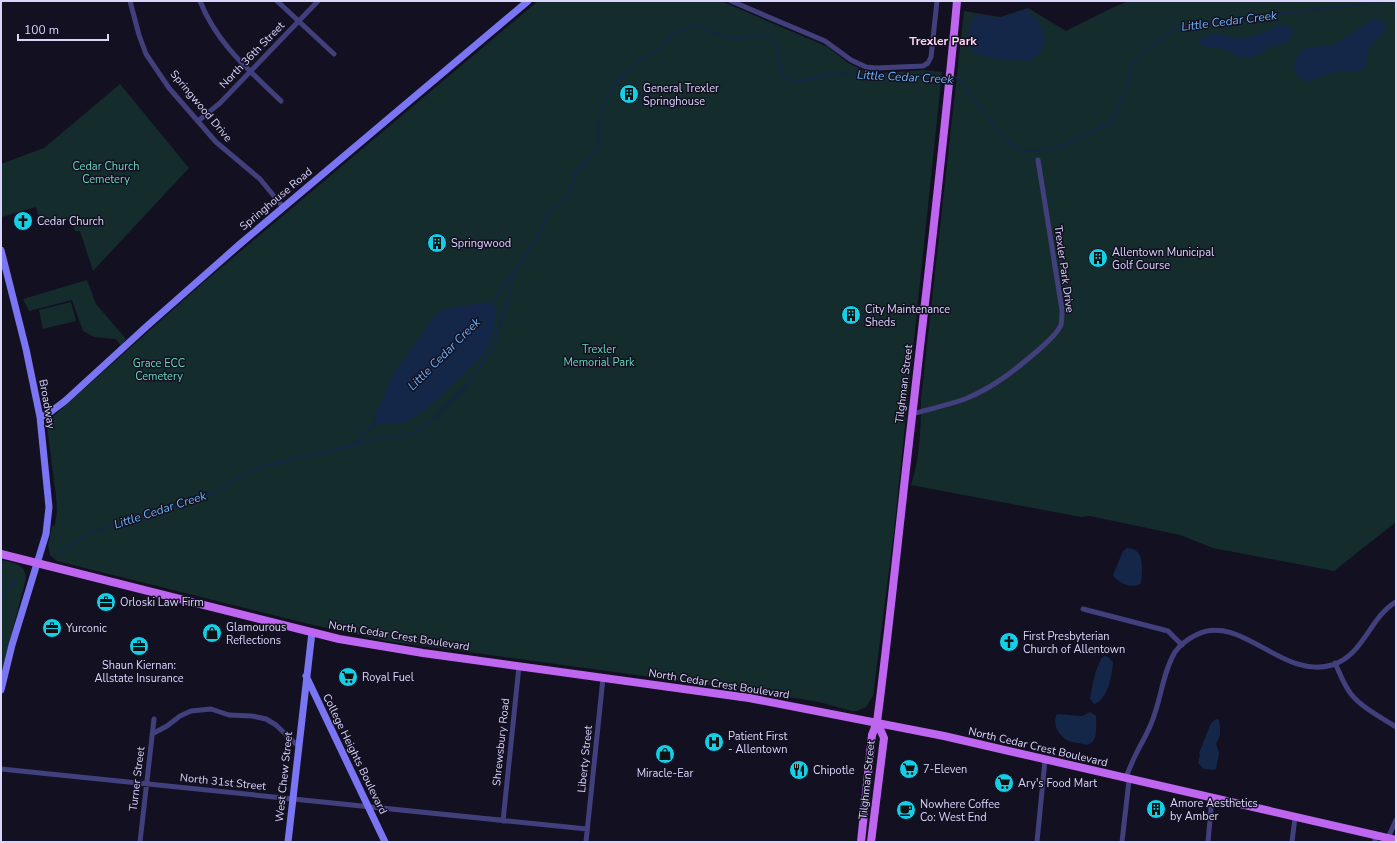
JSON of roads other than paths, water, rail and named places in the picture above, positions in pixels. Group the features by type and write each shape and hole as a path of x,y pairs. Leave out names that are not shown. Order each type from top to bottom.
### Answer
{"main road":[{"name":"Tilghman Street","path":"861,842 872,735 877,722 892,601 958,1"},
{"name":"North Cedar Crest Boulevard","path":"1,554 339,639 391,648 749,698 877,722 1294,817 1375,839 1388,839"},
{"name":"Tilghman Street","path":"871,842 884,738 877,722"}],"street":[{"name":"Springwood Drive","path":"130,1 139,35 146,54 169,88 224,150 260,178 283,207"},
{"path":"200,1 209,23 220,39 235,56 281,101"},
{"path":"277,1 334,54"},
{"name":"North 36th Street","path":"198,121 220,103 318,1"},
{"name":"Springhouse Road","path":"40,417 49,413 70,396 147,326 283,207 528,1"},
{"path":"731,1 825,41 851,60 866,67 876,68 923,66 928,63 931,57 938,1"},
{"name":"Trexler Park Drive","path":"912,414 965,399 984,390 1007,376 1054,336 1060,325 1062,310 1038,160"},
{"name":"Broadway","path":"1,250 26,349 40,417 49,508 46,534 12,646 1,690"},
{"path":"1122,842 1127,779 1136,753 1152,723 1168,665 1176,651 1182,645 1200,633 1222,630 1298,665 1317,667 1335,664 1352,654 1379,617 1396,602"},
{"path":"1083,610 1168,631 1182,645"},
{"name":"West Chew Street","path":"288,842 312,632"},
{"path":"1335,664 1344,684 1352,696 1396,727"},
{"name":"Shrewsbury Road","path":"503,821 519,666"},
{"name":"College Heights Boulevard","path":"306,676 385,842"},
{"name":"Liberty Street","path":"586,842 603,678"},
{"path":"302,714 308,702 316,698"},
{"path":"152,734 186,713 211,709 229,715 252,716 266,719 298,746"},
{"name":"Turner Street","path":"140,842 154,718"},
{"path":"1037,842 1045,760"},
{"name":"North 31st Street","path":"1,769 587,829"},
{"path":"1208,842 1212,798"},
{"path":"1292,842 1294,817"},
{"path":"1388,839 1396,820"}],"water":[{"path":"1026,9 1038,21 1044,32 1046,42 1043,49 1035,57 1028,61 990,58 977,54 969,49 967,41 969,29 975,14 999,18"},
{"path":"1372,20 1378,20 1384,23 1385,31 1369,48 1366,65 1361,71 1336,71 1310,81 1304,80 1297,75 1294,64 1297,56 1303,49 1336,44"},
{"path":"1279,24 1287,25 1292,29 1293,35 1291,38 1284,43 1271,47 1256,56 1249,58 1239,57 1220,48 1204,47 1199,42 1200,39 1211,34 1220,34 1240,38 1250,37 1265,32"},
{"path":"488,302 497,309 493,335 482,356 425,410 406,422 377,424 374,421 392,375 436,314 448,308"},
{"path":"1127,548 1133,549 1137,552 1142,561 1141,583 1134,586 1126,585 1118,581 1113,575 1123,551"},
{"path":"1104,656 1108,657 1113,662 1112,673 1103,698 1094,704 1090,699 1093,682 1101,659"},
{"path":"1090,712 1096,716 1096,735 1090,744 1074,743 1061,735 1055,721 1057,714 1082,716"},
{"path":"1216,719 1219,720 1220,732 1216,743 1219,753 1216,769 1204,769 1198,763 1199,753 1211,723"}],"waterway":[{"name":"Little Cedar Creek","path":"953,77 958,78 1002,136 1018,150 1033,151 1058,148 1113,121 1128,83 1131,65 1175,28 1382,1"},
{"name":"Little Cedar Creek","path":"60,552 89,533 208,495 256,468 384,438 413,434 433,419 468,384 492,349 511,291 512,276 540,232 548,211 569,197 575,173 599,148 598,124 605,99 615,83 638,61 660,47 672,34 695,25 733,38 760,35 769,36 777,46 782,75 796,82 837,73 865,76 948,77"},
{"name":"Little Cedar Creek","path":"491,306 502,286 511,277"},
{"name":"Little Cedar Creek","path":"353,445 377,421"},
{"name":"Little Cedar Creek","path":"1,596 17,579"}],"place":[{"name":"General Trexler Springhouse","path":"629,94"},
{"name":"Cedar Church","path":"23,221"},
{"name":"Springwood","path":"437,243"},
{"name":"Allentown Municipal Golf Course","path":"1098,258"},
{"name":"City Maintenance Sheds","path":"851,315"},
{"name":"Orloski Law Firm","path":"106,602"},
{"name":"Yurconic","path":"52,628"},
{"name":"Glamourous Reflections","path":"212,633"},
{"name":"First Presbyterian Church of Allentown","path":"1009,642"},
{"name":"Shaun Kiernan: Allstate Insurance","path":"139,646"},
{"name":"Royal Fuel","path":"348,677"},
{"name":"Patient First - Allentown","path":"714,742"},
{"name":"Miracle-Ear","path":"665,754"},
{"name":"7-Eleven","path":"909,769"},
{"name":"Chipotle","path":"799,770"},
{"name":"Ary's Food Mart","path":"1004,783"},
{"name":"Amore Aesthetics by Amber","path":"1156,809"},
{"name":"Nowhere Coffee Co: West End","path":"906,810"}],"district":[{"name":"Trexler Park","path":"943,41"}],"park label":[{"name":"Cedar Church Cemetery","path":"106,172"},
{"name":"Trexler Memorial Park","path":"599,355"},
{"name":"Grace ECC Cemetery","path":"159,369"}]}
